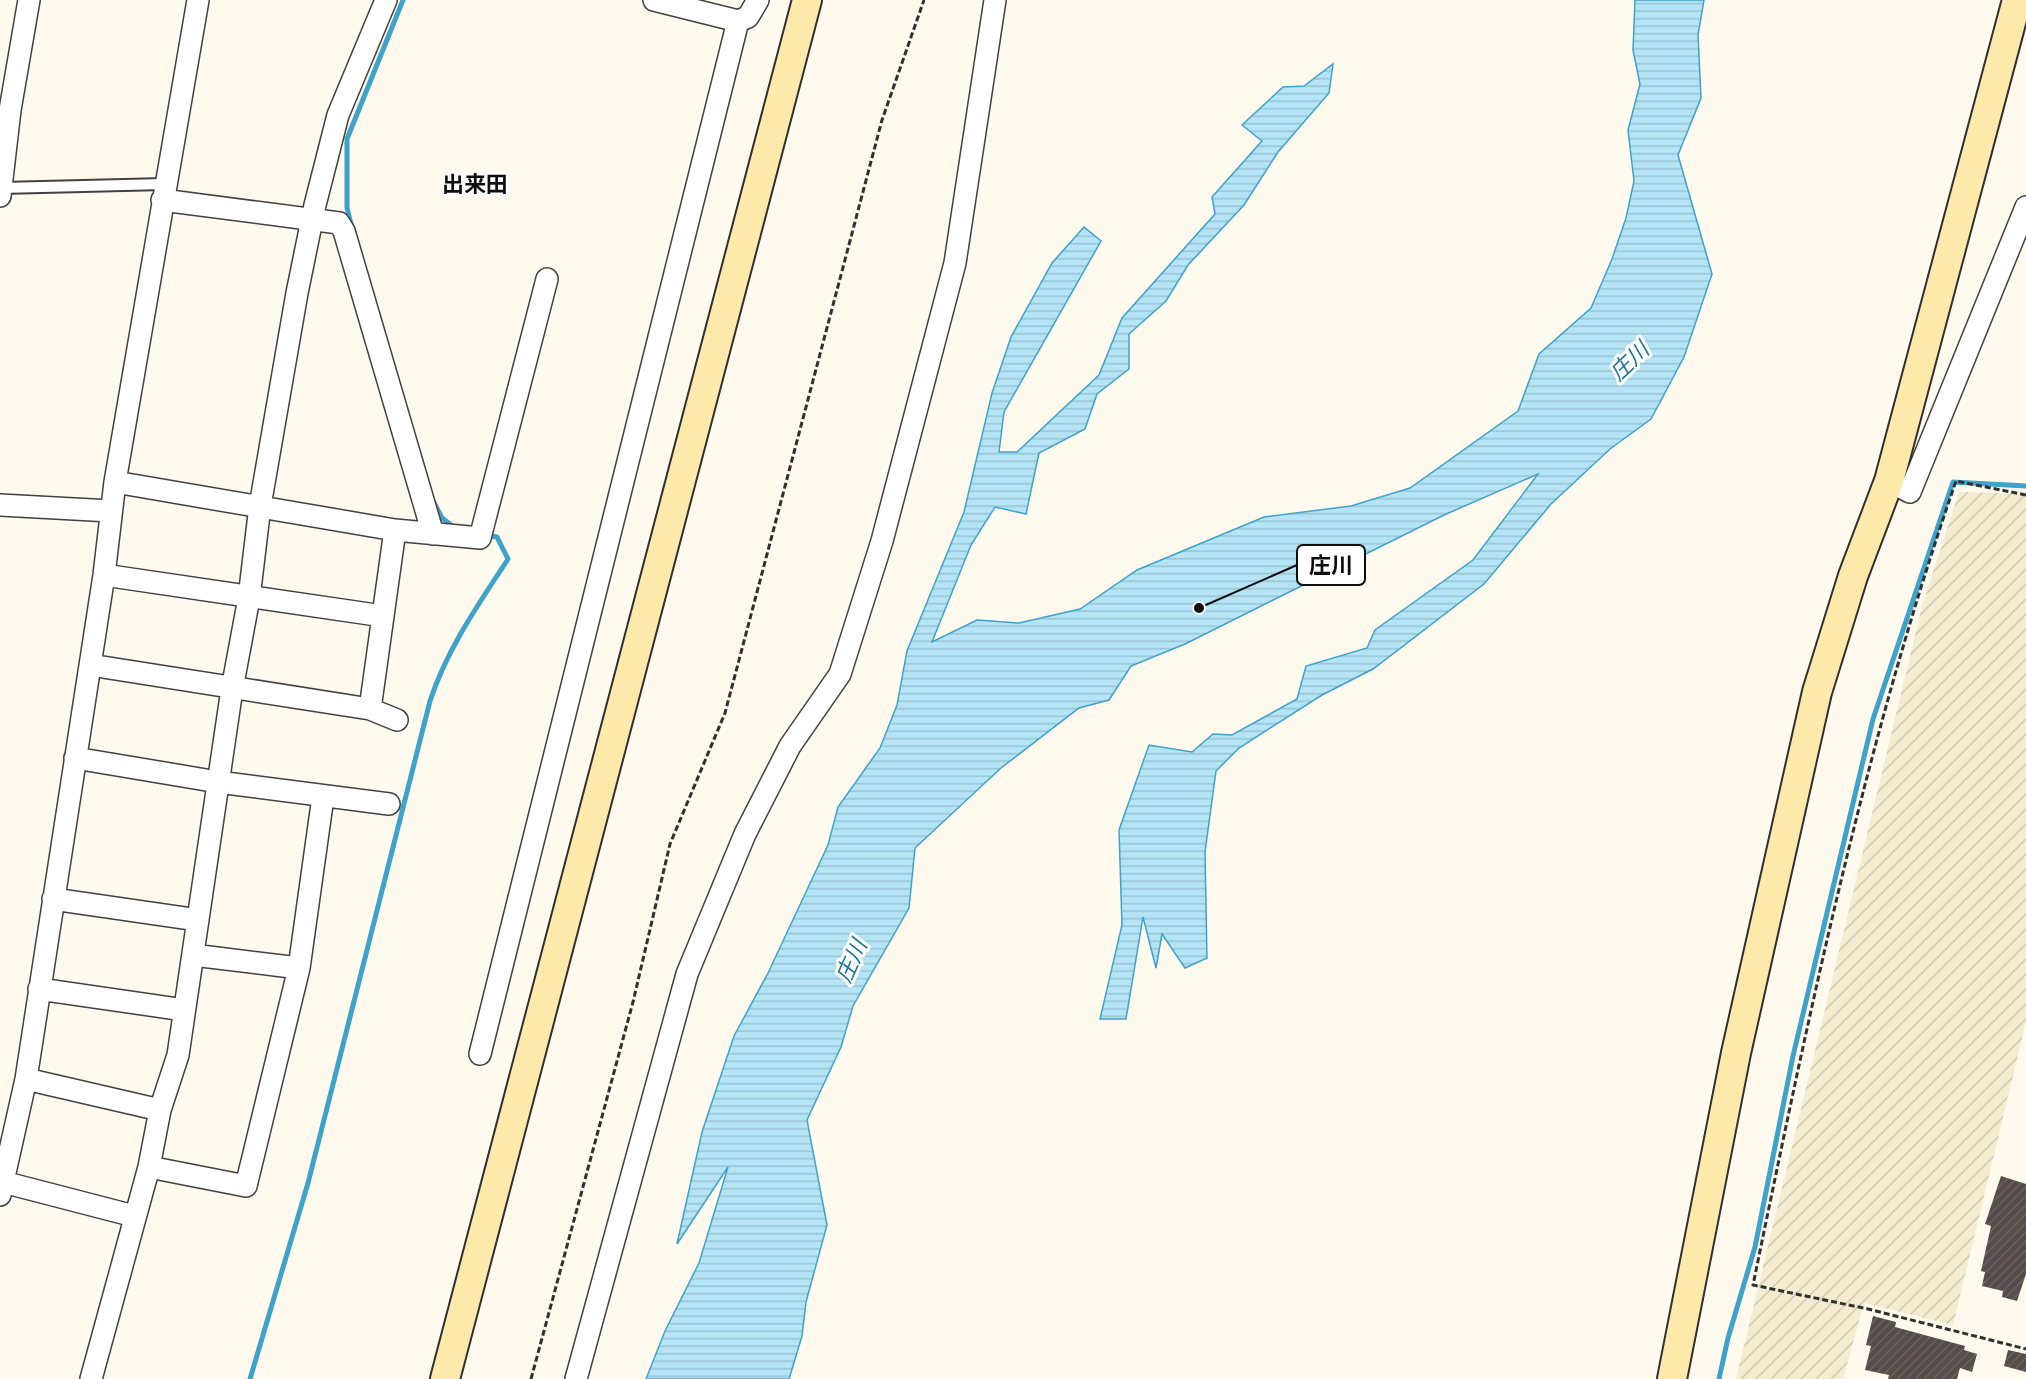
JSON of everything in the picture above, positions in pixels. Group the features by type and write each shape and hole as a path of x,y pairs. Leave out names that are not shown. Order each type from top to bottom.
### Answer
{"street":[{"path":"0,192 5,110 29,0"},
{"path":"134,1216 2,1189 26,1079 104,575 111,511 198,0"},
{"path":"91,1379 149,1167 160,1110 178,1055 232,689 249,598 260,506 297,294 314,221 315,205 338,115 386,0"},
{"path":"654,0 738,21 748,17 758,0"},
{"path":"446,1379 807,0"},
{"path":"576,1379 687,974 755,815 790,746 840,674 882,541 955,263 995,0"},
{"path":"1672,1379 1736,1053 1817,692 1853,576 1889,481 2017,0"},
{"path":"480,1054 738,21"},
{"path":"164,192 314,221 339,223 344,231 433,534"},
{"path":"1889,481 1910,492 2026,207"},
{"path":"116,482 395,530 480,538 547,279"},
{"path":"0,505 111,511"},
{"path":"370,710 395,530"},
{"path":"104,575 383,616"},
{"path":"90,665 370,710 398,720"},
{"path":"75,758 218,782 389,804"},
{"path":"149,1167 246,1186 299,968 323,797"},
{"path":"53,899 198,920"},
{"path":"193,955 299,968"},
{"path":"39,989 184,1010"},
{"path":"26,1079 160,1110"}],"lane":[{"path":"0,192 164,192"}],"path":[{"path":"531,1379 633,1002 670,844 725,713 882,120 924,0"},
{"path":"2026,495 1956,481 1887,696 1818,970 1753,1285 1868,1309 2026,1349"}],"shaded area":[{"path":"1959,492 2026,494 2026,1022 1953,1325 1864,1303 1843,1379 1736,1379 1922,606"}],"water":[{"path":"1635,0 1704,0 1698,35 1701,98 1678,155 1712,274 1684,357 1651,419 1610,449 1551,504 1484,584 1373,669 1322,695 1239,748 1216,771 1205,852 1207,958 1185,968 1162,934 1156,968 1143,917 1126,1019 1100,1019 1122,925 1119,830 1149,745 1192,752 1213,734 1232,735 1297,699 1306,666 1367,648 1375,630 1473,560 1538,474 1444,515 1185,644 1131,666 1109,700 1079,708 1001,768 915,848 909,908 853,1006 841,1047 807,1120 827,1225 806,1302 802,1336 789,1379 646,1379 665,1331 699,1263 728,1167 677,1244 702,1132 734,1036 768,973 828,845 838,807 880,748 897,705 907,651 964,512 992,393 1011,337 1052,263 1084,227 1101,241 1004,412 999,452 1017,452 1099,375 1122,318 1215,214 1212,197 1262,141 1242,125 1283,87 1304,86 1333,64 1329,93 1278,152 1244,205 1188,265 1166,301 1129,334 1129,369 1097,394 1085,429 1039,453 1026,514 995,507 971,545 932,642 977,620 1019,623 1080,609 1137,570 1264,517 1351,506 1410,488 1518,411 1539,354 1591,308 1612,259 1626,218 1634,181 1628,130 1640,84 1633,50"}],"building":[{"path":"2001,1176 2026,1184 2026,1274 2017,1301 2002,1297 2003,1291 1982,1286 1985,1272 1981,1271 1991,1226 1985,1224"},
{"path":"1873,1316 1896,1322 1895,1327 1965,1346 1964,1350 1977,1354 1972,1372 1960,1368 1957,1379 1888,1379 1889,1375 1865,1370 1871,1346 1866,1345"},
{"path":"2008,1350 2026,1354 2026,1372 2004,1366"}],"waterway":[{"path":"352,228 347,208 347,139 403,0"},
{"path":"1719,1379 1728,1338 1755,1247 1793,1056 1873,719 1953,482 2026,486"},
{"path":"433,501 442,518 455,528"},
{"path":"250,1379 308,1183 430,701 454,645 508,559 497,537 484,535"}],"place":[{"name":"庄川","path":"1199,608"}],"district":[{"name":"出来田","path":"475,184"}]}
